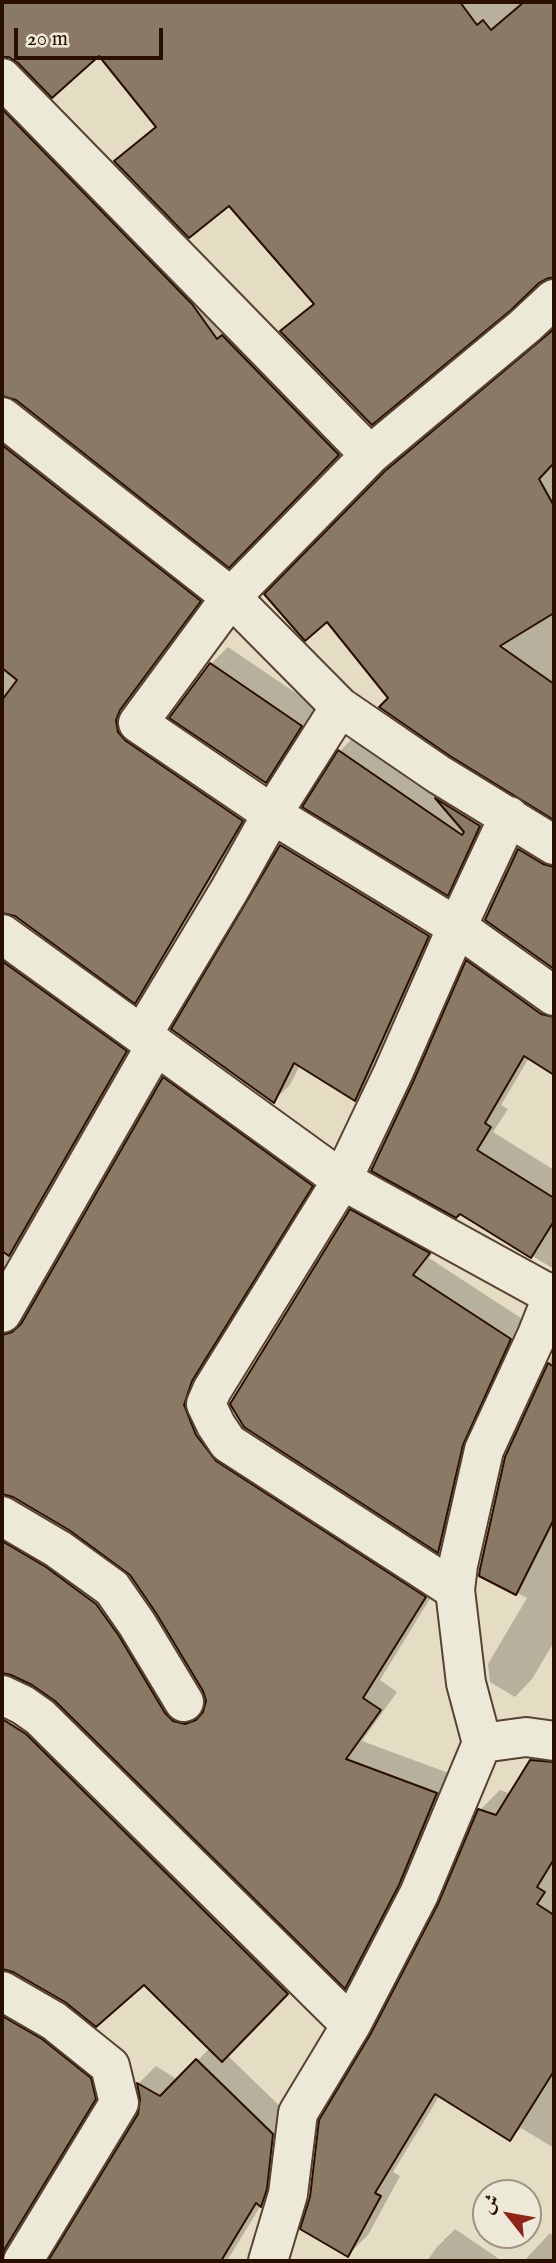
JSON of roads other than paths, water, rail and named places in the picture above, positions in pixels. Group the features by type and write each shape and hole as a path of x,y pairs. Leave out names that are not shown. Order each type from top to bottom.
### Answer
{"street":[{"path":"2,78 370,455"},
{"path":"554,299 370,455 231,597 138,723 272,814 457,927 554,996"},
{"path":"2,417 231,597 340,707 438,774 554,845"},
{"path":"7,1289 149,1040 272,814 340,707"},
{"path":"455,1590 228,1443 206,1404 261,1309 342,1180 509,816"},
{"path":"2,934 342,1180 554,1294 484,1450 458,1565 455,1590 466,1683 482,1743 419,1894 351,2025 298,2113 288,2194 268,2261"},
{"path":"2,1516 58,1549 111,1588 137,1624 184,1702"},
{"path":"2,1695 40,1717 351,2025"},
{"path":"482,1743 526,1737 554,1741"},
{"path":"2,1991 54,2021 110,2066 119,2103 23,2261"}]}
